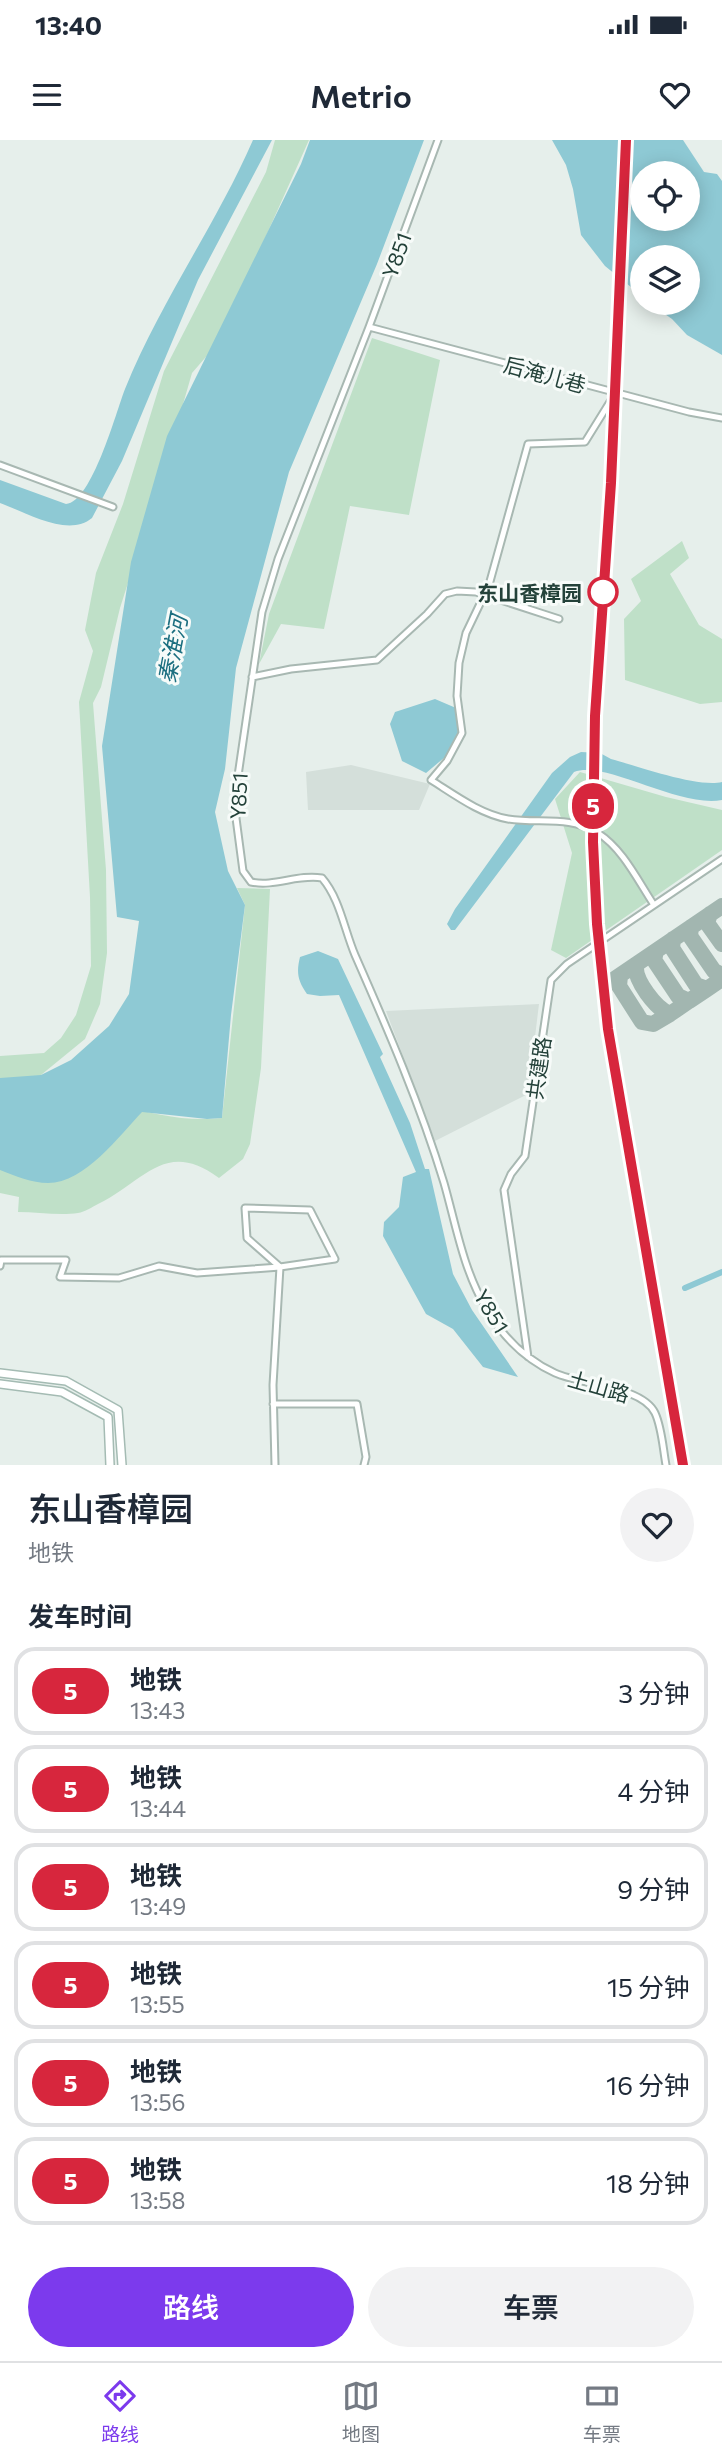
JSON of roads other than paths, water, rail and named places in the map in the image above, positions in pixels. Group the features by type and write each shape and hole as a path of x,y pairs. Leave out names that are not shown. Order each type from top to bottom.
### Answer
{"main road":[{"path":"0,1373 66,1381 118,1410 122,1465"},
{"path":"0,1384 62,1392 107,1417 110,1465"}],"street":[{"name":"Y851","path":"438,140 369,327 278,559 262,612 234,803 243,871 251,882 264,884 306,876 322,878 334,892 346,934 414,1096 468,1270 485,1307 504,1336 528,1357"},
{"name":"后淹儿巷","path":"369,327 722,418"},
{"path":"616,392 585,442 528,444 489,585 466,633 459,663 457,696 463,733 447,761 431,780 492,814 509,819 565,821 599,834 619,852 654,905"},
{"path":"0,465 113,507"},
{"path":"252,677 292,668 377,660 445,594 457,591 484,595 559,618"},
{"name":"共建路","path":"528,1357 504,1190 525,1156 551,980 567,964 722,859"},
{"path":"0,1266 1,1260 66,1260 60,1277 119,1278 159,1266 197,1273 280,1267 335,1259 310,1210 246,1208 247,1238 280,1267"},
{"path":"275,1465 273,1404 280,1267"},
{"name":"土山路","path":"528,1357 556,1373 643,1398 656,1413 666,1465"},
{"path":"273,1404 357,1404 365,1465"}],"water":[{"path":"253,140 272,140 198,280 122,461 92,518 71,525 59,524 0,503 0,480 66,504 76,499 85,488 102,454 139,357"},
{"name":"秦淮河","path":"310,140 424,140 377,264 289,472 236,668 225,769 215,812 228,871 245,905 231,1015 222,1118 207,1119 142,1112 112,1145 75,1175 48,1183 18,1177 0,1170 0,1078 41,1075 71,1060 109,1026 129,994 139,921 117,917 102,746 131,562 167,436 301,164"},
{"path":"552,140 683,140 697,161 630,161 630,231 700,231 700,166 704,172 717,174 722,181 722,355 687,335 666,315 700,315 700,245 630,245 630,286 605,266 581,235 566,165"},
{"path":"435,699 456,708 458,733 445,757 426,773 402,761 390,724 395,712"},
{"path":"581,752 600,753 611,759 683,779 722,782 722,800 704,801 685,797 604,772 574,772 455,930 451,930 447,924 455,909 552,773 570,757"},
{"path":"318,951 338,959 383,1054 380,1057 410,1123 425,1169 429,1169 453,1274 472,1310 518,1377 483,1367 453,1329 426,1314 383,1236 384,1222 399,1207 403,1177 416,1172 339,995 307,994 302,985 298,972 300,957"}],"waterway":[{"path":"685,1288 722,1272"}],"metro line":[{"name":"5","path":"626,140 611,483 595,716 593,842 597,924 608,1029 683,1465"}],"place":[{"name":"东山香樟园","path":"603,592"}]}
